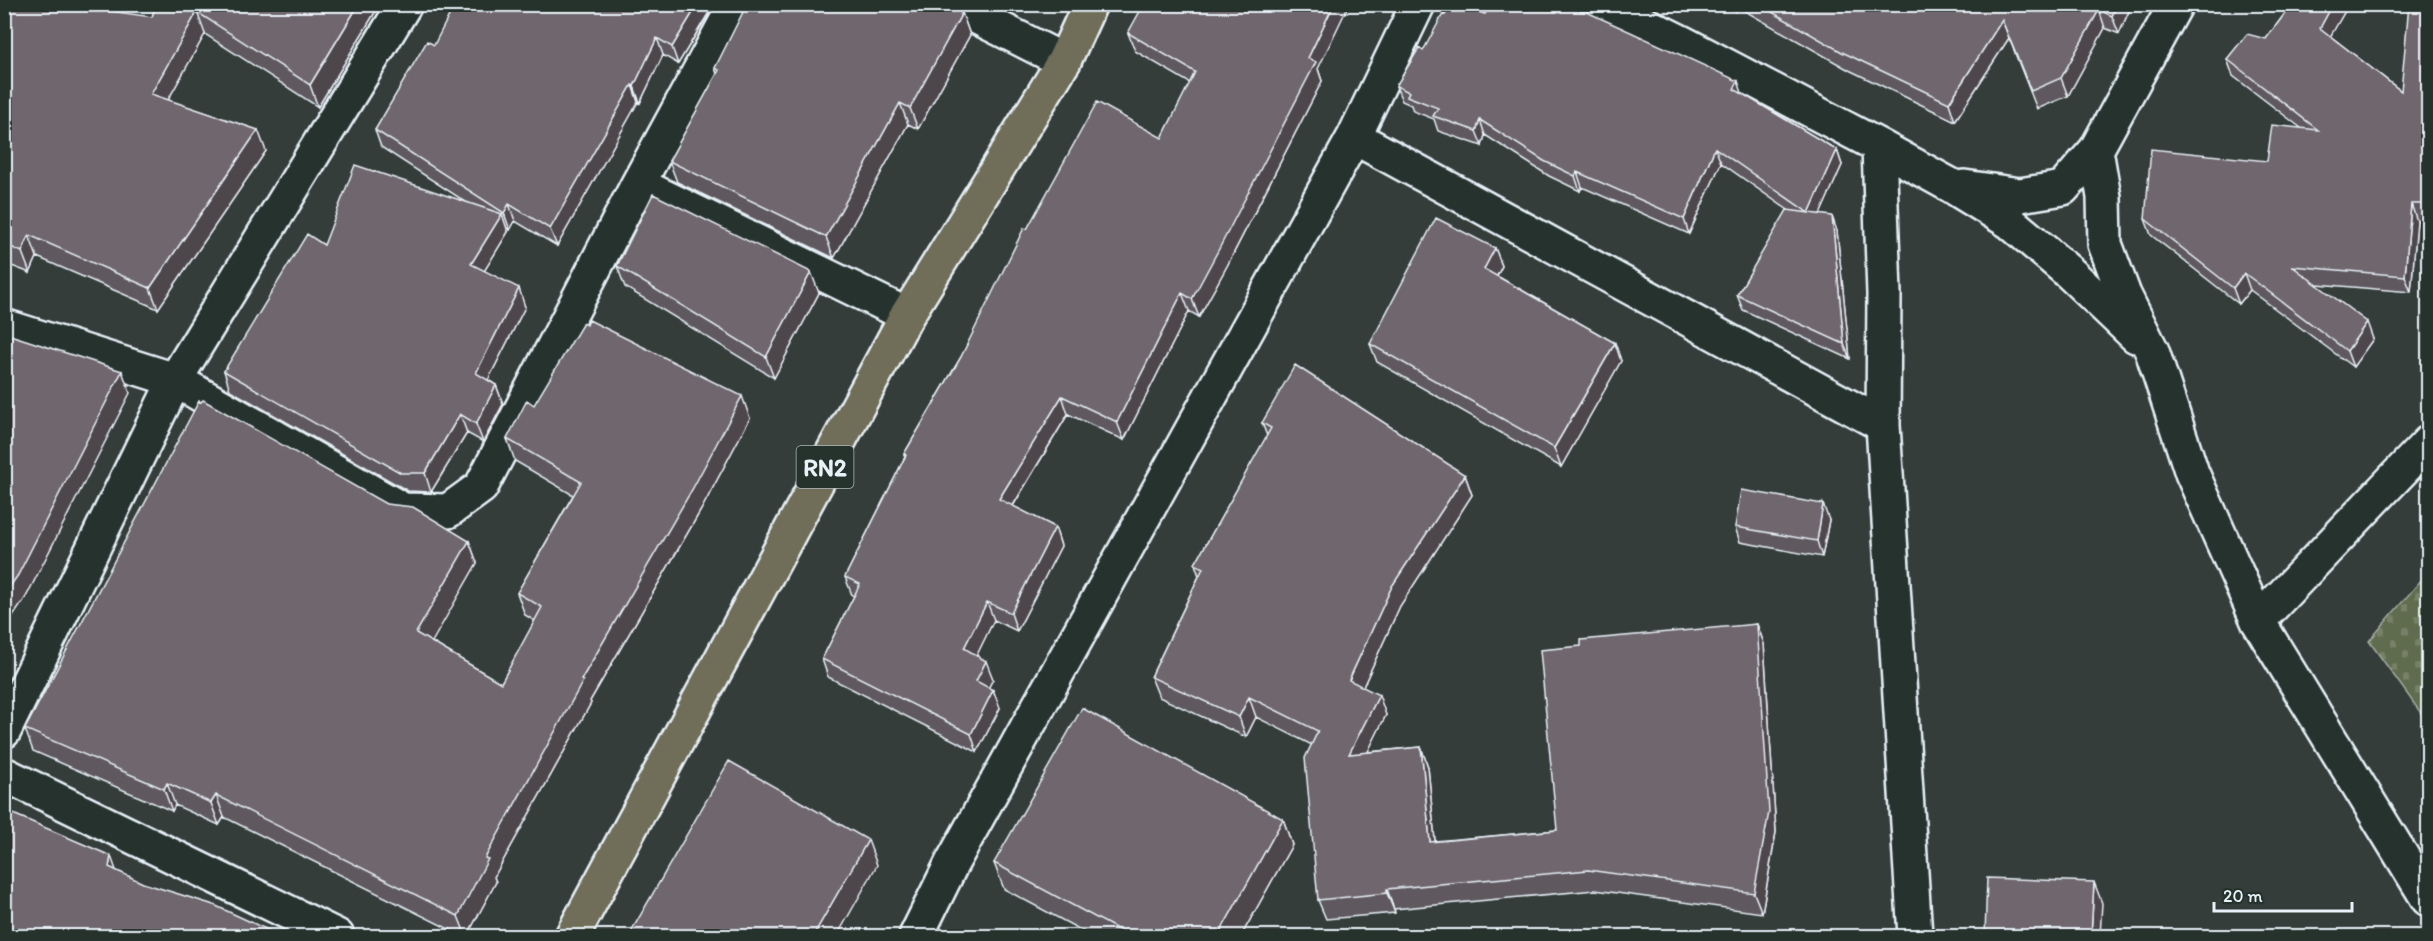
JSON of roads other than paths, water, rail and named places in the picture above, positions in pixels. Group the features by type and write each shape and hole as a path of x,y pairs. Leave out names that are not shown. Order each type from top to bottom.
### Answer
{"highway":[{"name":"RN2","path":"572,936 907,315 1064,61 1090,4"}],"street":[{"path":"4,731 175,380 405,4"},
{"path":"4,326 175,380 403,510 448,511 481,487 638,184 736,4"},
{"path":"951,4 1064,61"},
{"path":"916,936 952,863 1354,137 1418,4"},
{"path":"1604,4 1683,43 1950,185 2010,222 2071,274 2152,351"},
{"path":"1950,185 2020,195 2063,188 2096,150 2176,4"},
{"path":"1354,137 1883,425"},
{"path":"1879,147 1884,294 1883,425 1910,936"},
{"path":"2096,150 2104,197 2105,244 2124,295 2152,351 2192,473 2258,621 2428,899"},
{"path":"638,184 907,315"},
{"path":"2258,621 2428,443"},
{"path":"4,774 337,936"}]}
